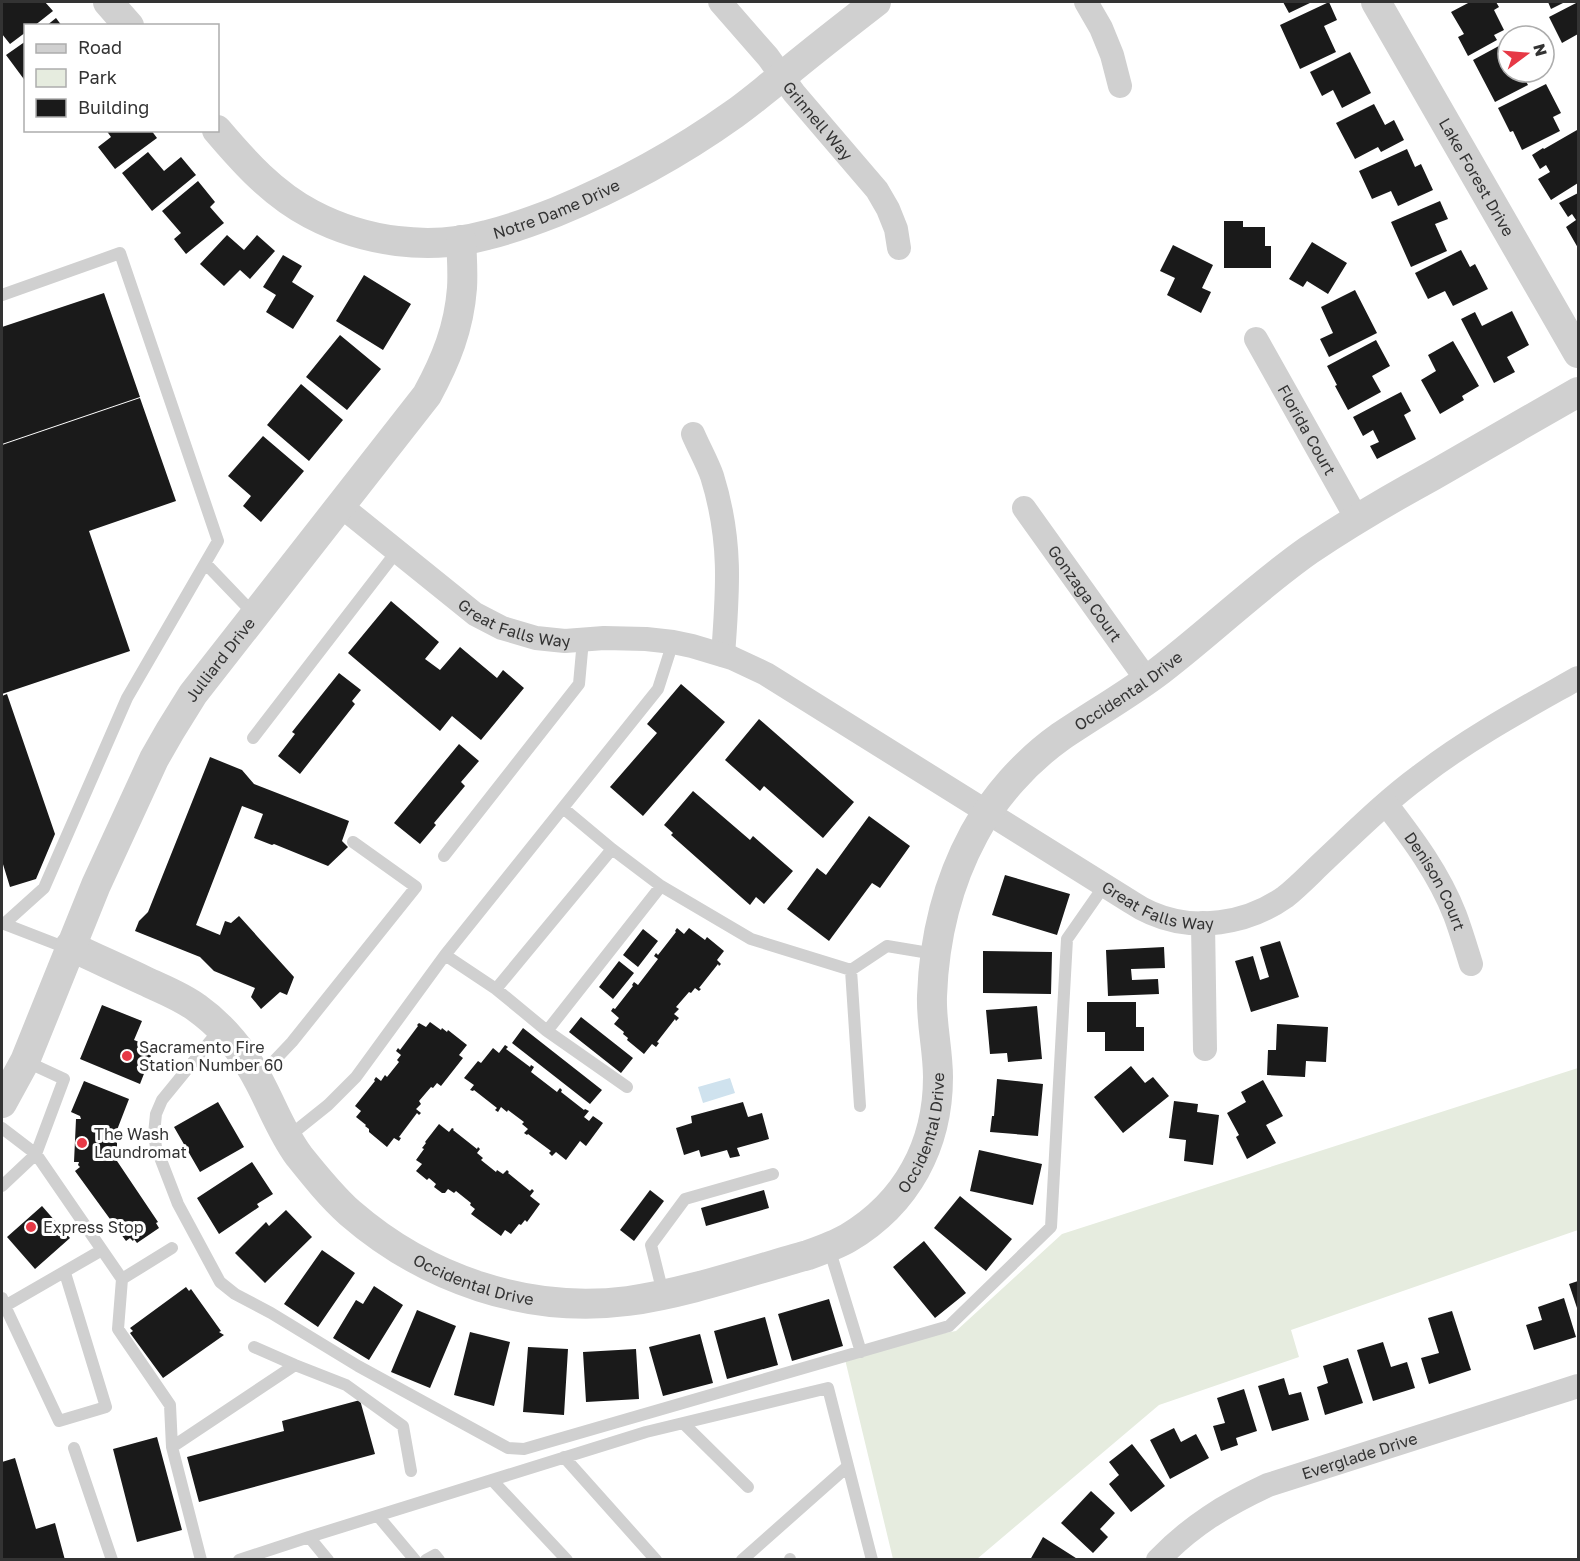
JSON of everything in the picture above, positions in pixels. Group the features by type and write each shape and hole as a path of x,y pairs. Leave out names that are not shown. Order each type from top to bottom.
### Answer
{"street":[{"path":"108,2 127,24"},
{"name":"Grinnell Way","path":"720,2 877,190 896,229 899,248"},
{"name":"Notre Dame Drive","path":"219,132 255,174 282,196 311,214 342,228 371,237 401,242 436,243 486,236 527,223 592,197 690,144 736,113 876,2"},
{"path":"1086,2 1101,28 1112,55 1120,86"},
{"name":"Lake Forest Drive","path":"1376,2 1578,353"},
{"name":"Julliard Drive","path":"2,1103 25,1061 96,885 154,759 170,731 193,694 427,395 453,339 459,313 462,286 461,240"},
{"name":"Florida Court","path":"1256,339 1357,519"},
{"name":"Occidental Drive","path":"70,948 177,995 196,1007 221,1028 250,1065 297,1153 328,1191 350,1213 399,1250 448,1275 512,1296 561,1303 606,1303 664,1295 829,1248 876,1218 892,1203 907,1183 925,1150 937,1105 938,1074 932,998 935,954 947,901 959,866 974,834 987,812 1010,782 1058,739 1188,649 1308,551 1357,519 1578,392"},
{"path":"693,434 711,474 722,511 727,545 728,589 723,655"},
{"name":"Great Falls Way","path":"340,506 475,614 502,628 536,638 565,641 604,638 673,642 723,655 766,674 1104,886 1152,914 1175,920 1203,923 1234,920 1261,911 1286,896 1386,804 1420,776 1473,739 1578,678"},
{"name":"Gonzaga Court","path":"1024,508 1146,680"},
{"name":"Denison Court","path":"1386,804 1415,842 1439,880 1455,915 1471,964"},
{"path":"1203,923 1205,1049"},
{"name":"Everglade Drive","path":"1158,1560 1174,1543 1203,1520 1235,1500 1268,1485 1578,1386"}],"lane":[{"path":"2,295 120,253 218,541 127,698 44,888 3,924 70,948"},
{"path":"253,738 397,551"},
{"path":"206,564 255,615"},
{"path":"444,856 579,684 583,640"},
{"path":"286,1136 328,1105 356,1077 445,956 658,689 673,642"},
{"path":"563,808 661,886 751,939 851,970"},
{"path":"257,1079 292,1042 416,887 353,842"},
{"path":"496,988 612,849"},
{"path":"547,1031 661,886"},
{"path":"221,1028 162,1100 156,1114 154,1134 156,1147 178,1204 220,1282 235,1294 358,1366 508,1448 524,1449 949,1326 1051,1227 1068,939 1104,886"},
{"path":"851,970 887,946 935,954"},
{"path":"445,956 496,988 547,1031 627,1087"},
{"path":"851,970 860,1106"},
{"path":"2,1186 36,1154 64,1080 25,1061"},
{"path":"2,1128 36,1154 122,1279 118,1329 170,1405 172,1447 201,1560"},
{"path":"664,1295 651,1245 685,1199 773,1174"},
{"path":"122,1279 172,1248"},
{"path":"829,1248 861,1352"},
{"path":"64,1273 105,1407 59,1422 3,1302 64,1273 102,1250"},
{"path":"254,1347 346,1385 403,1426 411,1472"},
{"path":"172,1447 295,1365"},
{"path":"239,1560 646,1432 828,1388 872,1560"},
{"path":"682,1423 748,1487"},
{"path":"74,1448 112,1560"},
{"path":"564,1457 656,1560"},
{"path":"742,1560 848,1466"},
{"path":"492,1480 567,1560"},
{"path":"378,1516 415,1560"},
{"path":"309,1538 328,1560"},
{"path":"426,1560 435,1555 439,1560"}],"green space":[{"path":"1578,1068 1578,1230 1291,1330 1299,1357 1159,1405 977,1559 893,1559 843,1351 956,1331 1062,1234"}],"water":[{"path":"730,1078 735,1093 703,1103 698,1087"}],"building":[{"path":"2,2 45,2 53,11 37,24 24,24 24,34 10,44 2,34"},
{"path":"1283,2 1312,2 1289,13"},
{"path":"1329,2 1337,20 1324,26 1336,52 1300,69 1280,25"},
{"path":"1470,2 1496,2 1499,7 1494,10 1501,24 1496,24 1494,35 1496,41 1468,56 1458,37 1464,34 1451,12"},
{"path":"1548,2 1565,2 1551,9"},
{"path":"1578,2 1578,34 1562,43 1556,31 1556,24 1552,24 1549,17"},
{"path":"56,18 60,24 48,24"},
{"path":"24,42 24,79 6,55"},
{"path":"1496,48 1496,84 1528,85 1495,102 1473,60"},
{"path":"1350,52 1371,93 1342,108 1333,90 1322,96 1310,72"},
{"path":"1546,84 1561,113 1553,117 1560,131 1522,150 1498,108"},
{"path":"1374,104 1385,125 1394,120 1404,140 1381,152 1378,147 1355,159 1336,123"},
{"path":"1577,130 1578,183 1551,200 1538,179 1550,172 1546,165 1540,169 1532,155"},
{"path":"107,132 152,132 157,138 115,169 98,147 111,137"},
{"path":"1407,149 1415,167 1421,164 1433,190 1398,206 1391,191 1372,199 1359,171"},
{"path":"148,152 164,171 181,157 196,175 152,211 122,173"},
{"path":"198,181 215,202 210,207 224,223 186,254 174,239 181,233 162,211"},
{"path":"1578,193 1578,248 1566,227 1576,220 1572,214 1568,217 1559,203"},
{"path":"1440,201 1448,219 1435,224 1447,251 1411,267 1391,222"},
{"path":"1224,221 1243,221 1243,227 1265,227 1265,246 1271,246 1271,268 1224,268"},
{"path":"227,235 244,250 257,235 275,251 250,279 240,270 224,286 200,264"},
{"path":"1312,242 1347,263 1328,294 1307,281 1303,287 1289,279"},
{"path":"1173,245 1213,265 1202,288 1211,292 1201,313 1167,295 1175,278 1160,271"},
{"path":"1461,250 1470,267 1475,264 1488,289 1453,306 1445,291 1428,299 1415,273"},
{"path":"283,255 302,266 292,282 314,296 293,329 266,312 276,295 263,287"},
{"path":"364,275 411,304 383,350 336,321"},
{"path":"1355,290 1377,333 1329,357 1320,339 1333,333 1321,307"},
{"path":"104,293 140,397 2,444 2,327"},
{"path":"1512,311 1529,345 1507,357 1515,372 1494,383 1461,319 1475,312 1482,326"},
{"path":"340,335 381,369 347,410 306,377"},
{"path":"1376,340 1390,366 1372,376 1381,392 1348,410 1327,366"},
{"path":"1453,341 1479,386 1462,396 1464,400 1440,414 1421,380 1436,371 1428,355"},
{"path":"301,384 343,420 309,461 267,425"},
{"path":"1401,392 1411,411 1404,415 1416,439 1377,459 1370,446 1379,442 1373,430 1363,436 1353,417"},
{"path":"140,398 176,501 89,531 130,651 2,694 2,445"},
{"path":"263,436 304,471 261,522 243,506 251,496 228,476"},
{"path":"391,601 439,642 425,659 440,670 460,647 497,678 503,670 524,688 481,740 452,716 440,731 348,653"},
{"path":"339,673 361,690 352,701 355,704 300,774 278,756 295,734 292,732"},
{"path":"681,684 725,722 643,816 610,787 657,733 647,724"},
{"path":"7,694 55,834 36,879 10,887 2,861 2,696"},
{"path":"759,719 854,802 823,838 764,786 760,791 725,760"},
{"path":"459,744 479,761 461,782 465,786 434,823 436,825 420,844 394,823"},
{"path":"210,757 242,770 254,784 349,821 342,841 348,847 328,866 254,838 263,814 242,806 196,925 220,935 225,921 231,923 239,916 294,977 287,995 280,992 261,1009 251,997 255,988 214,971 200,957 135,931 139,921 148,912"},
{"path":"693,791 750,840 753,836 793,871 764,904 756,897 750,905 671,835 673,833 664,825"},
{"path":"869,816 910,846 880,888 872,883 829,941 787,909 817,868 826,875"},
{"path":"1005,875 1070,894 1057,935 992,915"},
{"path":"677,928 684,934 689,928 705,940 707,937 724,951 717,960 721,964 719,966 718,964 699,991 695,988 691,993 689,992 676,1007 679,1009 674,1014 679,1018 676,1021 675,1019 657,1042 659,1043 656,1047 652,1044 644,1054 627,1040 624,1032 614,1024 619,1018 611,1011 615,1009 634,982 638,985 658,959 654,956 656,953 658,955"},
{"path":"643,929 658,941 638,967 623,955"},
{"path":"1280,941 1299,997 1251,1012 1235,961 1253,956 1260,980 1269,977 1260,947"},
{"path":"1164,947 1165,968 1131,969 1132,980 1158,979 1159,994 1108,996 1106,950"},
{"path":"983,951 1052,952 1051,994 983,993"},
{"path":"619,961 634,973 613,999 599,987"},
{"path":"1087,1002 1136,1002 1136,1027 1144,1027 1144,1051 1105,1051 1105,1032 1087,1032"},
{"path":"102,1005 142,1021 134,1040 154,1048 140,1084 80,1059"},
{"path":"1037,1006 1042,1059 1008,1062 1007,1053 990,1054 986,1010"},
{"path":"581,1017 633,1058 621,1073 569,1032"},
{"path":"430,1022 441,1030 442,1028 447,1032 448,1030 467,1045 459,1055 463,1058 441,1086 437,1083 433,1088 431,1087 419,1101 421,1104 416,1109 421,1113 419,1115 417,1113 399,1137 401,1138 399,1141 394,1138 387,1147 356,1117 361,1111 355,1106 376,1077 381,1081 399,1062 397,1060 401,1055 396,1051 398,1048 400,1050 417,1025 419,1023 426,1027"},
{"path":"1277,1024 1328,1027 1326,1062 1306,1061 1305,1077 1267,1075 1268,1050 1276,1050"},
{"path":"523,1028 602,1090 590,1104 512,1043"},
{"path":"505,1045 508,1047 506,1049 530,1067 531,1065 534,1067 531,1072 557,1092 560,1088 561,1092 584,1110 589,1111 584,1117 589,1121 593,1116 603,1123 586,1146 580,1141 566,1160 556,1152 552,1156 549,1153 551,1151 524,1133 528,1129 522,1124 524,1122 508,1110 507,1112 501,1107 498,1112 495,1110 497,1108 474,1090 470,1090 474,1085 464,1078 493,1048 499,1053"},
{"path":"1131,1066 1145,1083 1153,1077 1169,1096 1123,1133 1094,1097"},
{"path":"997,1079 1043,1084 1038,1136 990,1132 992,1116 994,1116"},
{"path":"1263,1080 1283,1116 1266,1125 1276,1143 1247,1159 1236,1137 1239,1135 1227,1113 1246,1102 1241,1092"},
{"path":"84,1081 129,1099 117,1130 117,1161 158,1222 156,1223 159,1228 137,1243 130,1238 126,1241 75,1171 80,1167 79,1162 74,1162 76,1119 81,1119 80,1116 71,1112"},
{"path":"1174,1101 1198,1104 1197,1112 1219,1115 1213,1165 1184,1161 1186,1140 1169,1138"},
{"path":"218,1102 244,1147 200,1172 174,1127"},
{"path":"743,1102 748,1117 762,1113 769,1139 737,1148 740,1156 730,1158 727,1150 701,1157 699,1150 684,1155 676,1128 692,1123 691,1116"},
{"path":"439,1124 449,1132 452,1128 454,1129 477,1149 478,1147 480,1149 477,1153 483,1158 481,1160 496,1172 497,1170 503,1174 507,1170 530,1191 532,1189 534,1191 530,1196 540,1204 527,1222 525,1220 521,1225 519,1224 511,1234 505,1230 501,1236 471,1214 475,1209 456,1191 454,1193 448,1189 442,1193 434,1187 436,1184 429,1178 427,1180 416,1171 422,1164 416,1160 424,1149 422,1148 425,1142"},
{"path":"979,1150 1042,1164 1033,1205 970,1191"},
{"path":"252,1162 273,1194 257,1204 259,1207 219,1234 197,1198"},
{"path":"650,1190 664,1201 634,1241 620,1230"},
{"path":"764,1190 769,1208 706,1226 701,1208"},
{"path":"960,1196 1012,1239 986,1271 934,1228"},
{"path":"42,1206 70,1238 35,1269 7,1237"},
{"path":"286,1210 312,1237 265,1283 235,1253 266,1222 269,1226"},
{"path":"924,1241 966,1293 935,1318 893,1267"},
{"path":"322,1250 355,1273 318,1327 284,1304"},
{"path":"1578,1281 1578,1311 1569,1284"},
{"path":"374,1286 403,1305 369,1360 333,1338 356,1300 363,1304"},
{"path":"186,1287 189,1291 191,1289 221,1331 219,1332 224,1335 163,1378 130,1333 133,1331 130,1328"},
{"path":"1564,1298 1576,1337 1534,1350 1526,1325 1542,1320 1538,1307"},
{"path":"829,1299 843,1346 792,1361 778,1314"},
{"path":"417,1310 456,1326 430,1388 391,1372"},
{"path":"1452,1311 1471,1370 1429,1384 1421,1358 1439,1353 1428,1318"},
{"path":"765,1317 778,1365 727,1379 714,1331"},
{"path":"470,1332 510,1342 494,1406 454,1395"},
{"path":"700,1334 713,1383 663,1396 649,1347"},
{"path":"1383,1342 1391,1367 1407,1362 1415,1388 1373,1401 1357,1350"},
{"path":"528,1347 568,1349 564,1415 523,1412"},
{"path":"636,1349 639,1399 586,1402 583,1352"},
{"path":"1348,1358 1363,1403 1325,1415 1317,1387 1328,1383 1323,1366"},
{"path":"1284,1378 1289,1395 1301,1392 1309,1420 1272,1431 1258,1386"},
{"path":"1244,1389 1257,1431 1236,1438 1238,1445 1221,1451 1213,1426 1225,1423 1217,1398"},
{"path":"360,1400 375,1454 199,1502 187,1457 284,1431 282,1421"},
{"path":"1174,1428 1181,1442 1196,1434 1209,1458 1170,1479 1150,1440"},
{"path":"157,1437 182,1530 137,1542 113,1449"},
{"path":"1132,1444 1165,1486 1131,1512 1109,1484 1119,1475 1109,1462"},
{"path":"15,1458 36,1529 55,1523 65,1560 2,1560 2,1462"},
{"path":"1091,1491 1115,1513 1100,1529 1108,1537 1093,1553 1061,1523"},
{"path":"1043,1537 1079,1560 1030,1560"}],"place":[{"name":"Sacramento Fire Station Number 60","path":"127,1056"},
{"name":"The Wash Laundromat","path":"82,1143"},
{"name":"Express Stop","path":"31,1227"}]}
